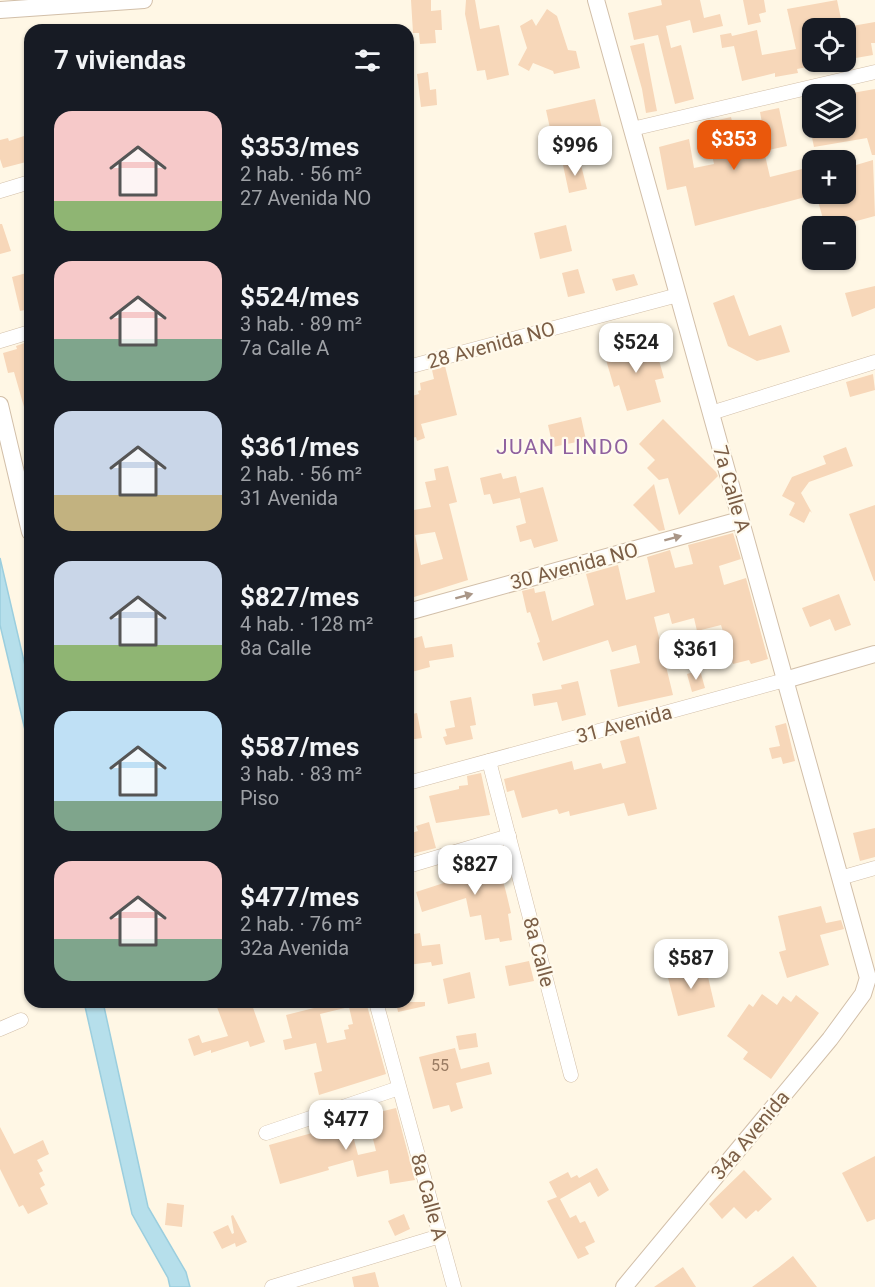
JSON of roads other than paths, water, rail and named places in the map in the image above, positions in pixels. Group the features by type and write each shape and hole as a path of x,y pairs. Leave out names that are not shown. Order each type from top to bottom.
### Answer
{"street":[{"path":"0,10 144,0"},
{"name":"7a Calle A","path":"596,0 868,978"},
{"path":"632,129 875,72"},
{"path":"0,191 24,184"},
{"name":"28 Avenida NO","path":"414,365 678,295"},
{"path":"0,341 24,334"},
{"path":"711,413 875,362"},
{"path":"0,405 24,478"},
{"name":"30 Avenida NO","path":"414,610 740,520"},
{"name":"31 Avenida","path":"414,781 875,654"},
{"name":"8a Calle","path":"489,761 571,1075"},
{"path":"414,864 508,836"},
{"path":"840,878 875,868"},
{"name":"34a Avenida","path":"624,1287 830,1039 863,994 868,978"},
{"name":"8a Calle A","path":"378,1008 454,1287"},
{"path":"0,1029 21,1020"},
{"path":"266,1133 399,1088"},
{"path":"272,1287 440,1236"}],"water":[{"path":"0,558 24,661 24,726 0,625"},
{"path":"85,1008 104,1008 148,1207 186,1272 190,1287 170,1287 168,1278 132,1214"}],"district":[{"name":"JUAN LINDO","path":"563,447"}]}
